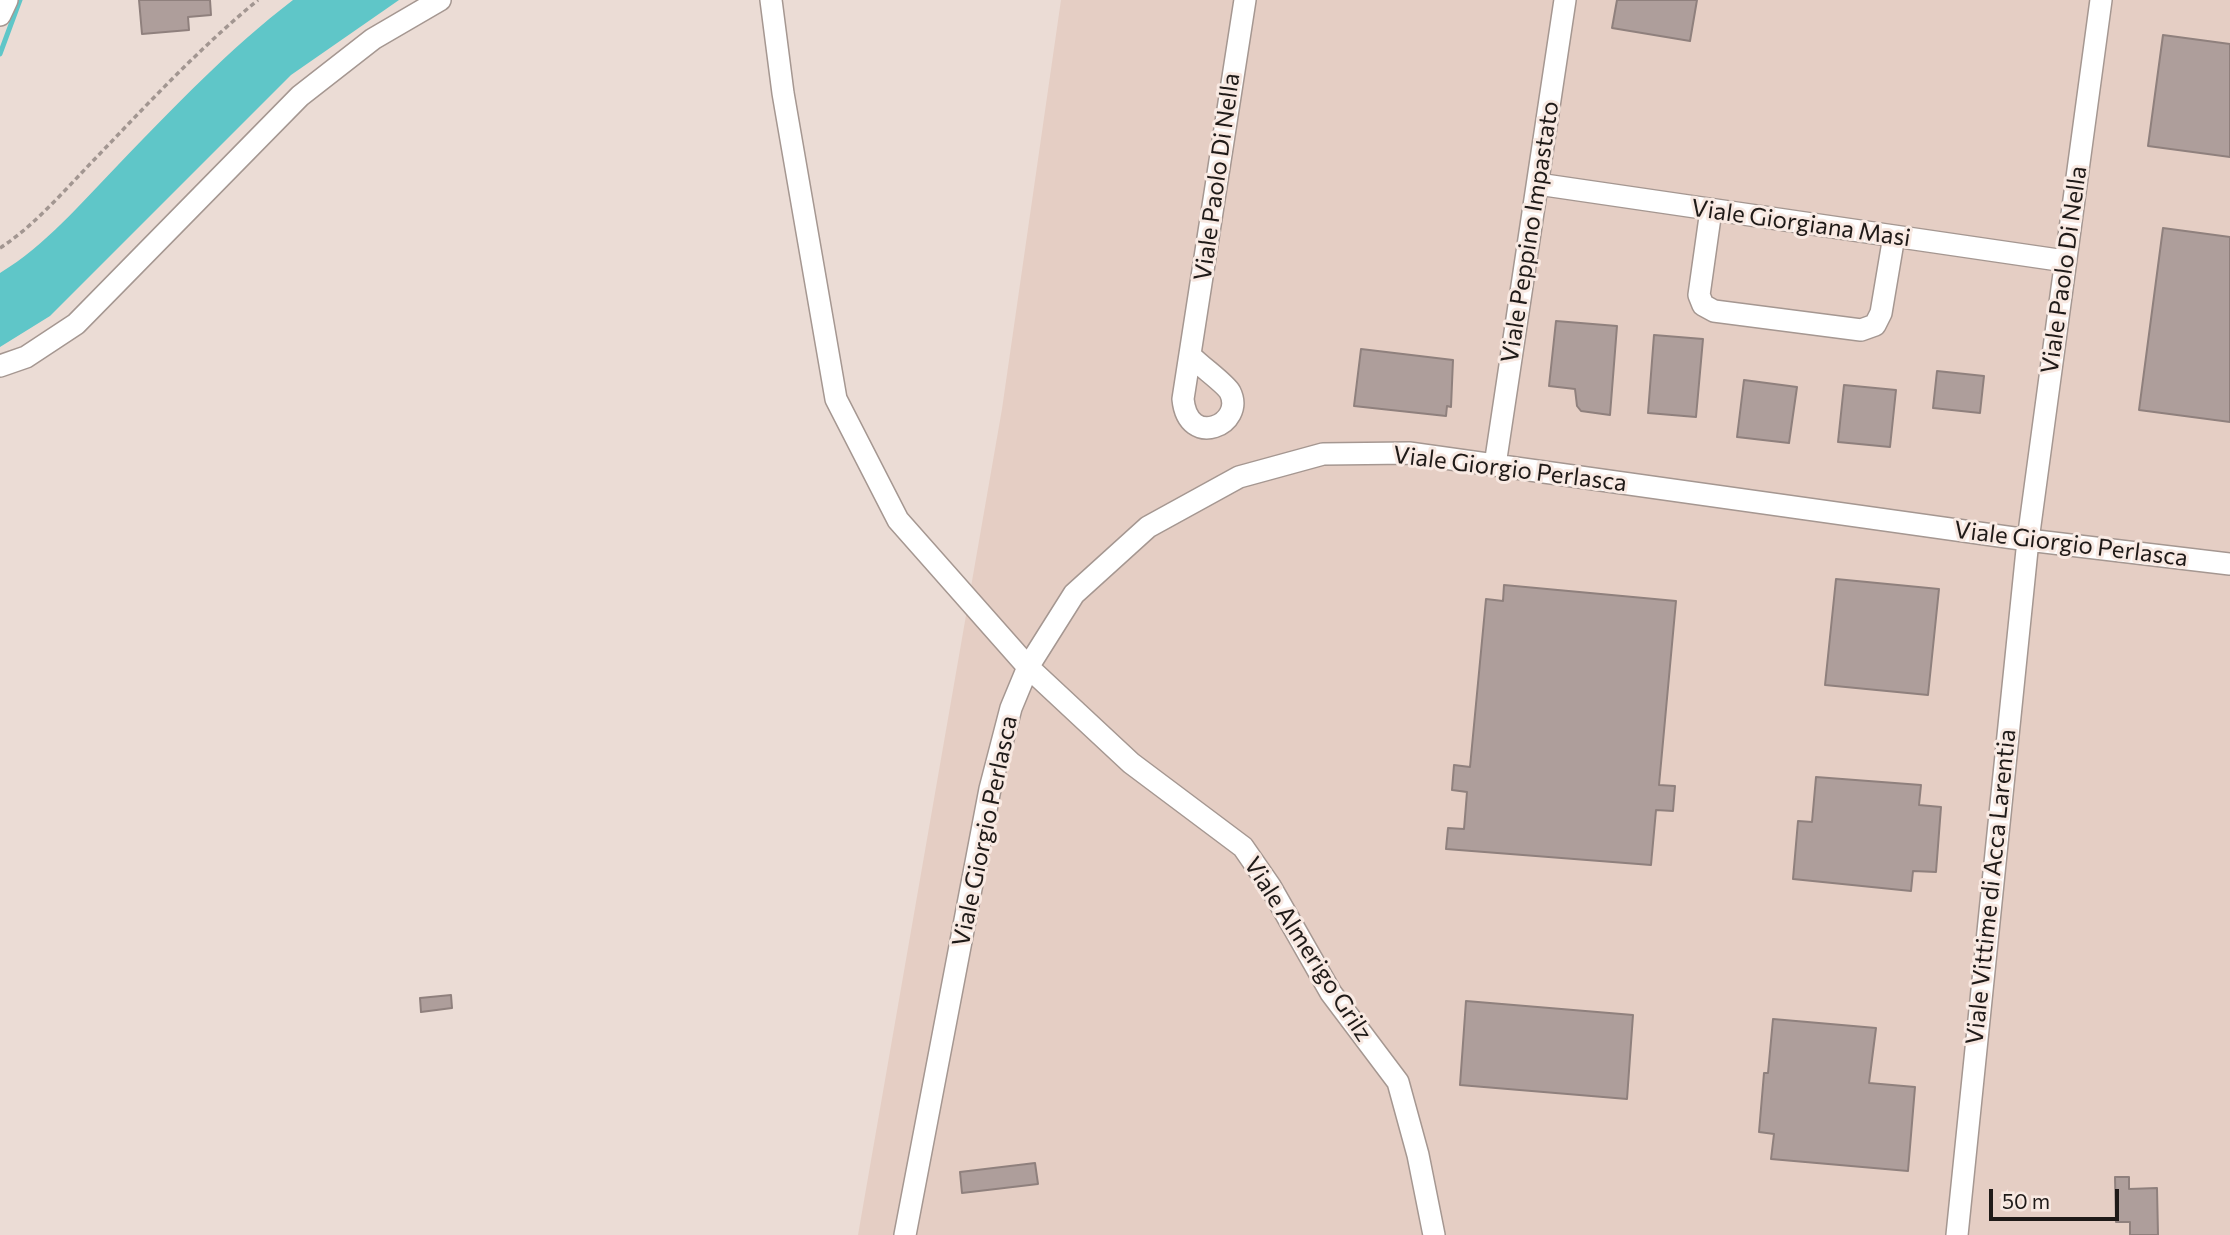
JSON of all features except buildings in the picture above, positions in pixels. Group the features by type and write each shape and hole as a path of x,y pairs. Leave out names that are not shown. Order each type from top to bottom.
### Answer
{"street":[{"path":"0,15 7,0"},
{"path":"0,366 26,357 76,324 300,96 373,39 440,0"},
{"name":"Viale Almerigo Grilz","path":"771,0 783,93 836,399 898,520 1028,667 1131,763 1242,846 1270,886 1331,993 1398,1083 1418,1154 1434,1235"},
{"name":"Viale Paolo Di Nella","path":"1190,355 1245,0"},
{"name":"Viale Peppino Impastato","path":"1496,465 1565,0"},
{"name":"Viale Paolo Di Nella","path":"2028,540 2101,0"},
{"name":"Viale Giorgiana Masi","path":"1538,184 2064,261"},
{"path":"1712,210 1699,295 1703,305 1714,311 1861,330 1875,325 1881,313 1894,236"},
{"name":"Viale Giorgio Perlasca","path":"905,1235 990,789 1011,708 1028,667 1074,594 1148,527 1239,477 1323,454 1409,453 2028,540 2230,564"},
{"name":"Viale Vittime di Acca Larentia","path":"1957,1235 2028,540"}],"path":[{"path":"0,248 14,239 57,197 216,34 258,0"}],"shaded area":[{"path":"1061,0 2230,0 2230,1235 858,1235 1002,409"}],"water":[{"path":"293,0 399,0 291,75 50,316 0,347 0,273 48,237 202,79"}],"waterway":[{"path":"0,54 20,0"}]}
